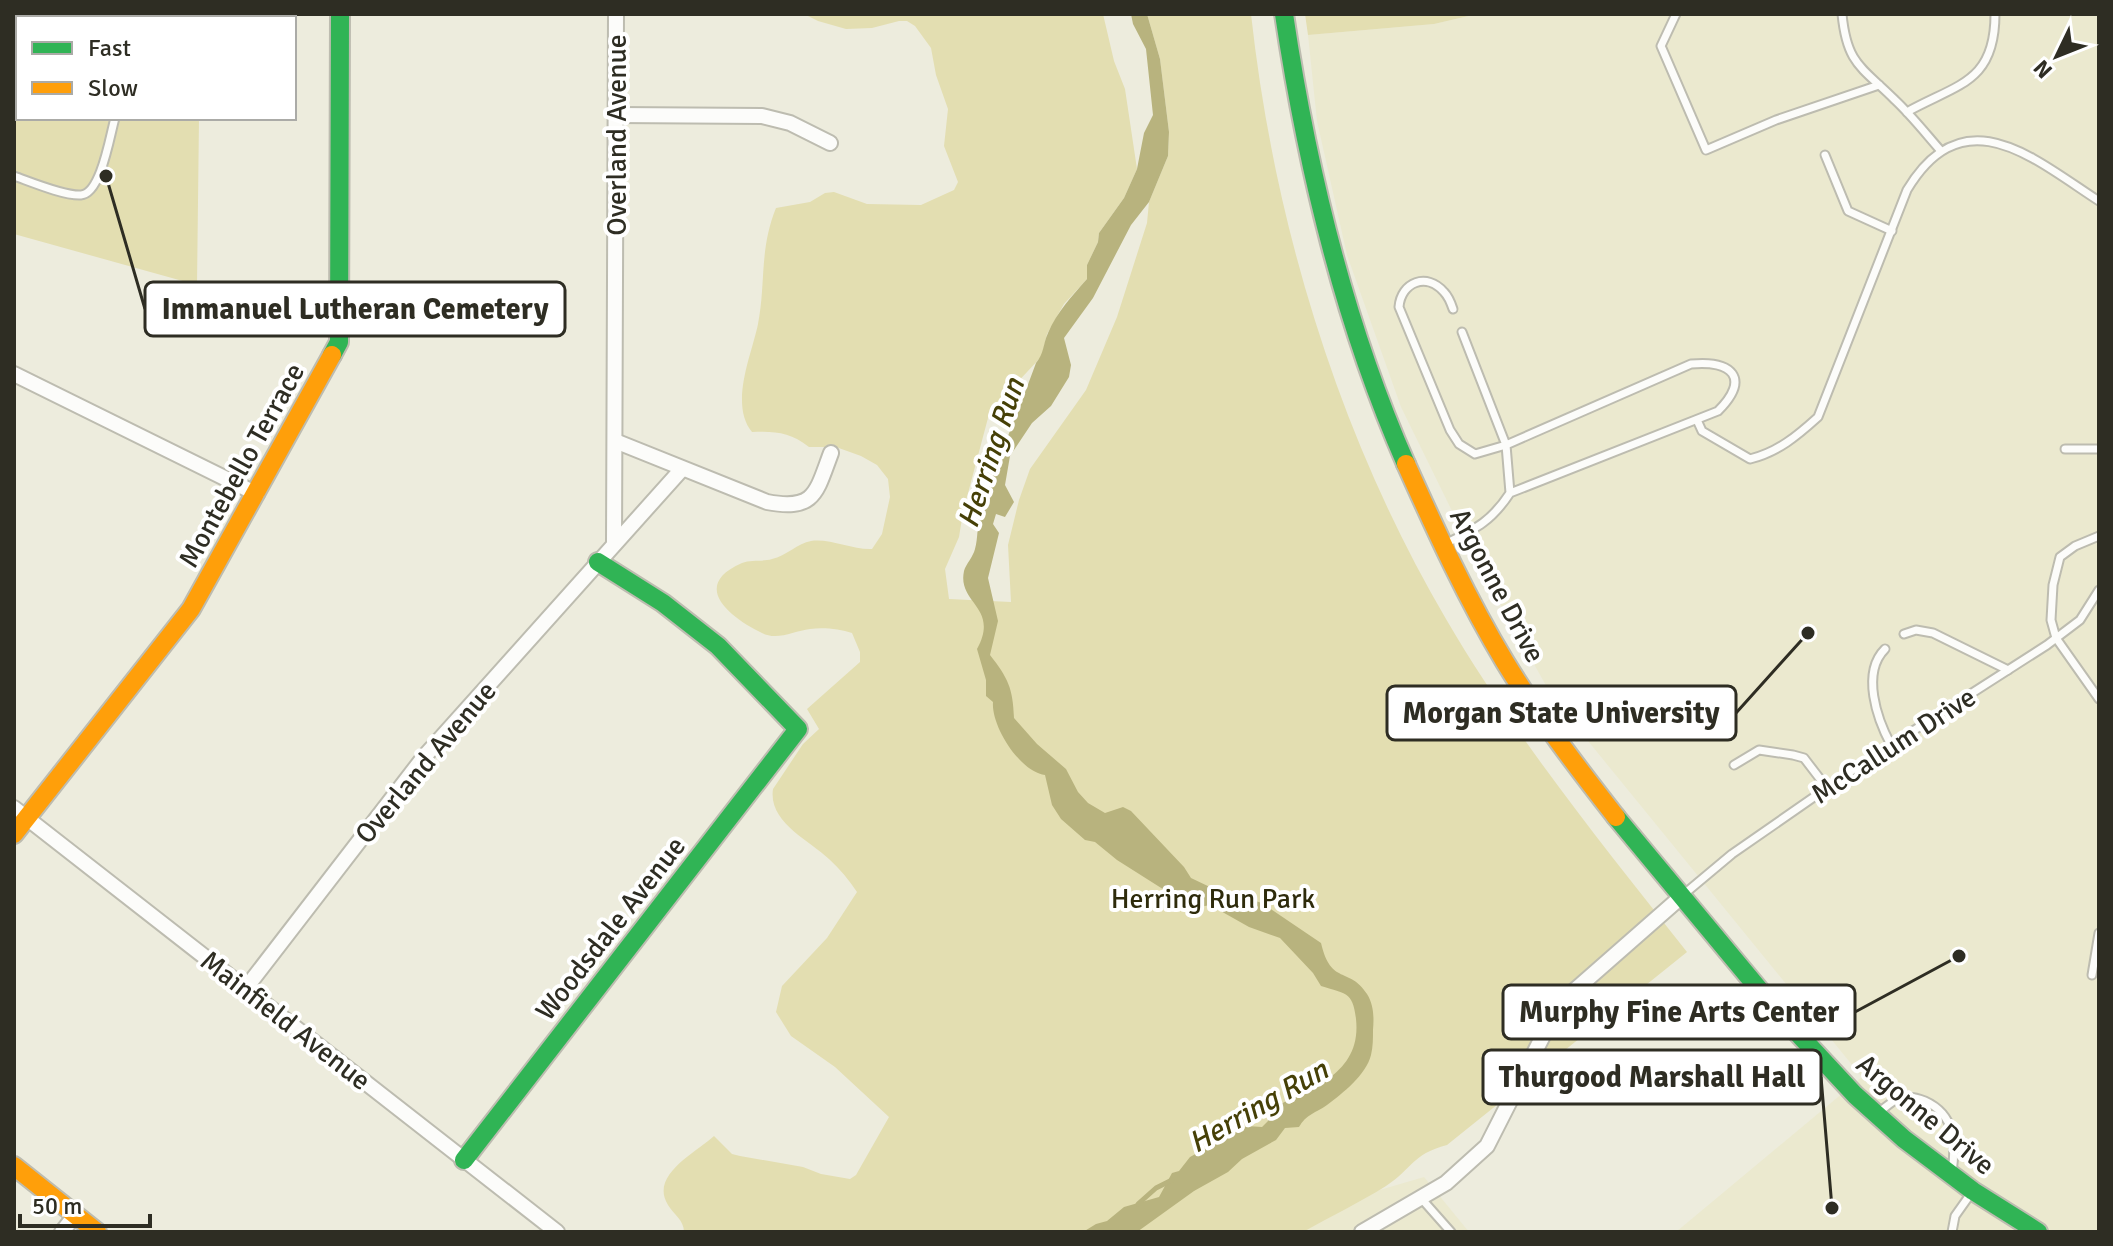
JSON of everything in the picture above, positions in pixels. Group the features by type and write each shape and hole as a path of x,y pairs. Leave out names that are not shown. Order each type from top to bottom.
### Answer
{"street":[{"name":"Montebello Terrace","path":"14,834 20,813 191,609 328,366 341,332 340,14"},
{"name":"Overland Avenue","path":"614,544 616,14"},
{"name":"Argonne Drive","path":"1284,14 1304,139 1343,296 1387,420 1443,545 1516,680 1597,791 1778,1014 1875,1114 1972,1191 2038,1232"},
{"path":"617,115 762,116 790,123 830,143"},
{"path":"14,374 257,494"},
{"path":"615,441 767,502 792,507 805,503 819,487 831,453"},
{"name":"Overland Avenue","path":"246,988 424,757 682,469"},
{"name":"Woodsdale Avenue","path":"464,1160 798,729 718,646 663,603 598,562"},
{"name":"Mainfield Avenue","path":"20,813 557,1232"},
{"path":"1362,1232 1457,1174 1487,1146 1552,1018 1575,990 1681,897"},
{"path":"14,1166 97,1232"},
{"path":"62,1232 76,1214"}],"lane":[{"path":"1676,14 1661,46 1706,150 1776,120 1879,85"},
{"path":"1842,14 1846,42 1857,65 1907,112 1941,151"},
{"path":"1907,112 1974,76 1988,56 1993,41 1995,14"},
{"path":"14,176 70,193 88,193 98,179 114,120"},
{"path":"1697,420 1702,431 1750,459 1770,454 1796,437 1818,417 1907,190 1918,171 1941,151 1982,141 2009,145 2099,201"},
{"path":"1825,155 1848,211 1892,231"},
{"path":"1443,545 1486,523 1510,493 1718,411 1732,398 1735,385 1734,373 1727,366 1710,362 1691,364 1506,445 1475,454 1459,444 1450,430 1399,307 1399,298 1404,289 1421,280 1436,284 1446,293 1453,309"},
{"path":"1462,332 1506,445 1510,493"},
{"path":"2065,449 2099,449"},
{"path":"2099,536 2067,550 2057,563 2050,611 2056,638 2099,699"},
{"name":"McCallum Drive","path":"1681,897 1732,854 1827,788 2056,638 2080,620 2099,590"},
{"path":"1904,634 1916,630 1933,633 2008,670"},
{"path":"1885,649 1875,662 1874,689 1878,713 1891,745"},
{"path":"1734,765 1759,750 1793,755 1804,758 1827,788"},
{"path":"2092,975 2099,933"},
{"path":"1875,1114 1899,1098 1912,1097 1936,1107 1951,1124 1956,1149 1951,1175"},
{"path":"1952,1232 1955,1216 1972,1191"},
{"path":"1420,1197 1451,1232"}],"shaded area":[{"name":"Herring Run","path":"1131,14 1147,14 1160,59 1169,132 1168,156 1149,202 1131,225 1093,298 1064,338 1071,365 1069,377 1051,406 1032,423 1010,456 1005,485 1014,502 1005,517 996,514 993,524 999,533 988,578 998,621 990,655 1008,684 1014,718 1037,744 1066,769 1078,792 1088,803 1105,813 1123,807 1131,811 1191,878 1212,888 1262,903 1321,943 1335,971 1354,980 1369,998 1373,1012 1373,1039 1372,1052 1359,1076 1323,1108 1308,1116 1299,1127 1285,1128 1276,1140 1242,1159 1228,1172 1194,1191 1137,1232 1083,1232 1107,1221 1124,1207 1159,1197 1172,1173 1179,1171 1190,1157 1247,1126 1262,1127 1268,1121 1270,1109 1331,1077 1351,1053 1356,1038 1355,1010 1350,998 1321,986 1280,938 1249,927 1210,905 1195,908 1188,905 1117,860 1095,842 1085,840 1061,819 1052,805 1045,775 1026,766 1017,757 1002,735 993,702 986,696 986,680 977,649 984,624 966,591 964,571 975,549 986,494 1048,333 1060,311 1087,279 1087,265 1099,233 1124,198 1137,169 1144,133 1153,115 1146,49"},
{"path":"1477,14 2099,14 2099,1232 1676,1232 1862,1077 1553,698 1480,568 1401,407 1347,255 1317,121 1308,35 1434,24"},
{"path":"1424,1177 1469,1232 1278,1232 1366,1194"}],"green space":[{"path":"14,14 195,14 16,16 16,120 199,120 197,285 14,234"},
{"name":"Herring Run Park","path":"804,14 1103,14 1114,61 1125,89 1137,169 1124,198 1099,233 1087,265 1087,279 1064,304 1047,334 1042,356 988,418 959,537 945,569 949,599 1011,602 1008,545 1019,500 1030,469 1086,390 1117,317 1147,223 1149,202 1168,156 1169,132 1160,59 1147,14 1251,14 1276,172 1295,250 1343,403 1374,477 1446,619 1501,706 1560,789 1687,952 1447,1145 1419,1157 1386,1186 1303,1232 684,1232 681,1221 668,1205 664,1194 670,1174 714,1136 732,1154 850,1179 856,1175 889,1117 835,1067 791,1036 776,1012 782,986 827,938 857,892 833,863 783,821 773,801 773,789 803,744 819,729 807,709 860,662 860,652 852,633 842,630 815,628 774,636 762,633 728,610 720,601 717,591 718,582 726,572 742,563 768,560 806,542 825,541 872,549 882,534 890,497 888,479 877,465 861,456 836,447 809,447 782,434 752,432 745,421 742,408 744,379 758,324 767,238 776,208 810,202 825,193 834,192 867,204 921,205 954,190 958,182 944,146 948,109 936,75 931,48 915,26 899,21 872,28 846,29"},
{"path":"1305,14 1477,14 1434,24 1308,35"}],"waterway":[{"name":"Herring Run","path":"1138,1204 1156,1188 1172,1180"}],"traffic: fast":[{"path":"332,355 339,342 340,14"},
{"path":"1284,14 1304,129 1330,243 1364,355 1406,464"},
{"path":"464,1160 798,729 718,646 663,603 598,562"},
{"path":"1616,817 1777,1011 1855,1095 1904,1139 1973,1191 2038,1232"}],"traffic: slow":[{"path":"14,834 191,609 332,355"},
{"path":"1406,464 1440,539 1505,662 1544,722 1616,817"},
{"path":"14,1166 97,1232"}],"place":[{"name":"Immanuel Lutheran Cemetery","path":"106,176"},
{"name":"Morgan State University","path":"1808,633"},
{"name":"Murphy Fine Arts Center","path":"1959,956"},
{"name":"Thurgood Marshall Hall","path":"1832,1208"}]}
